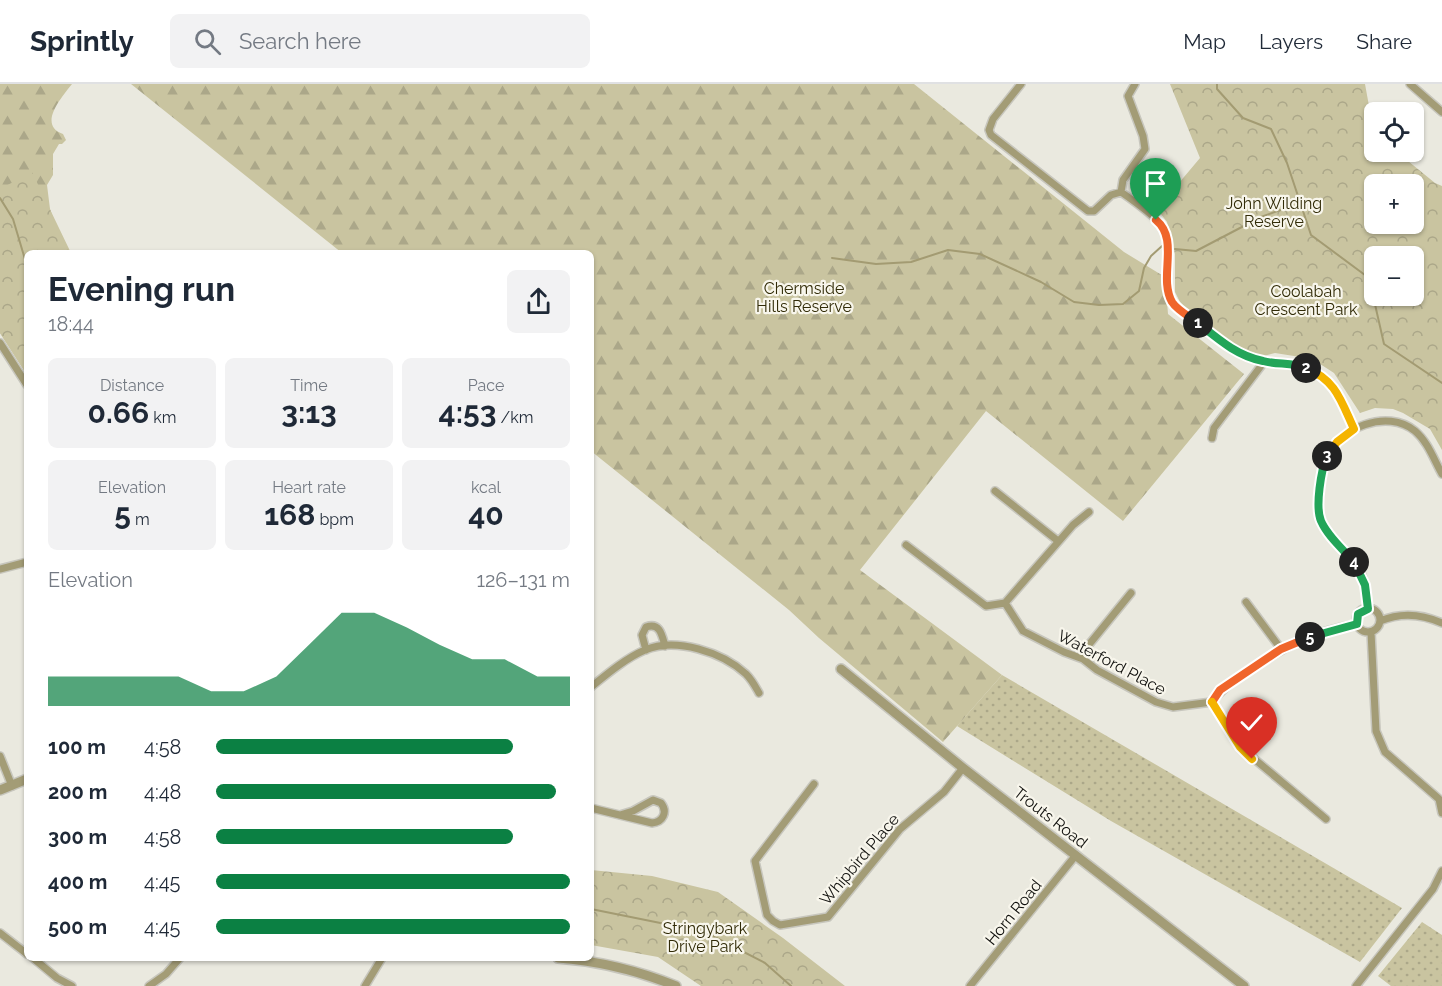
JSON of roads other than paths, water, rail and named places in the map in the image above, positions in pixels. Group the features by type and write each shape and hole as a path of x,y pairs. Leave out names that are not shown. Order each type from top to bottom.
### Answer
{"street":[{"path":"1021,84 990,124 989,130 995,140 1088,211 1094,211 1111,195 1121,192"},
{"path":"1121,192 1123,180 1145,148 1143,136 1128,96 1135,84"},
{"path":"1410,84 1442,112"},
{"path":"1121,192 1161,225 1169,252 1168,290 1173,303 1231,349 1264,362 1302,366 1319,373 1335,389 1354,429"},
{"path":"0,343 24,380"},
{"path":"1212,438 1214,428 1264,362"},
{"path":"1368,609 1361,573 1321,521 1319,510 1321,486 1327,456 1337,442 1354,429 1378,421 1403,424 1419,435 1442,474"},
{"path":"994,491 1058,542"},
{"path":"906,545 986,606 1005,603 1073,525 1089,512"},
{"path":"0,569 24,563"},
{"path":"1083,658 1087,647 1131,593"},
{"path":"1246,602 1281,649"},
{"name":"Waterford Place","path":"1005,603 1023,631 1064,652 1083,658 1097,670 1156,702 1173,707 1212,702"},
{"path":"1380,621 1375,611 1368,609 1358,614 1357,624 1361,630 1371,632 1377,628 1380,621 1394,616 1420,615 1442,624"},
{"path":"1326,819 1240,747 1212,702 1220,690 1281,649 1302,639 1357,624"},
{"path":"646,650 642,635 646,627 650,626 656,626 659,629 665,646"},
{"path":"1371,632 1376,731 1385,752 1440,798 1442,813"},
{"path":"594,685 646,650 665,646 688,647 723,660 745,673 759,693"},
{"name":"Trouts Road","path":"841,669 963,768 1244,986"},
{"path":"0,756 12,786"},
{"name":"Whipbird Place","path":"814,784 755,861 767,915 780,925 828,917 900,829 944,792 963,768"},
{"path":"0,790 24,780"},
{"path":"594,809 656,823 663,817 665,809 661,803 653,800 633,811 620,814"},
{"name":"Horn Road","path":"970,986 1076,855"},
{"path":"1356,986 1433,889 1442,871"},
{"path":"0,933 24,952"},
{"path":"37,961 57,978 72,986"},
{"path":"149,986 166,974 177,961"},
{"path":"365,986 380,961"},
{"path":"581,961 657,978 676,986"}],"waterway":[{"path":"1217,84 1217,89 1243,118 1271,129 1287,163 1311,235 1369,278 1384,344 1442,383"},
{"path":"0,198 13,219 24,256"},
{"path":"1175,249 1196,251 1261,217 1283,209 1302,207"},
{"path":"832,258 876,264 911,262 948,250 980,254 1041,282 1074,302 1099,305 1123,304 1139,291 1144,268 1151,256 1162,246"},
{"path":"594,910 705,932 765,963 791,986"}],"park label":[{"name":"John Wilding Reserve","path":"1274,212"},
{"name":"Chermside Hills Reserve","path":"804,297"},
{"name":"Coolabah Crescent Park","path":"1306,300"},
{"name":"Stringybark Drive Park","path":"705,937"}]}
